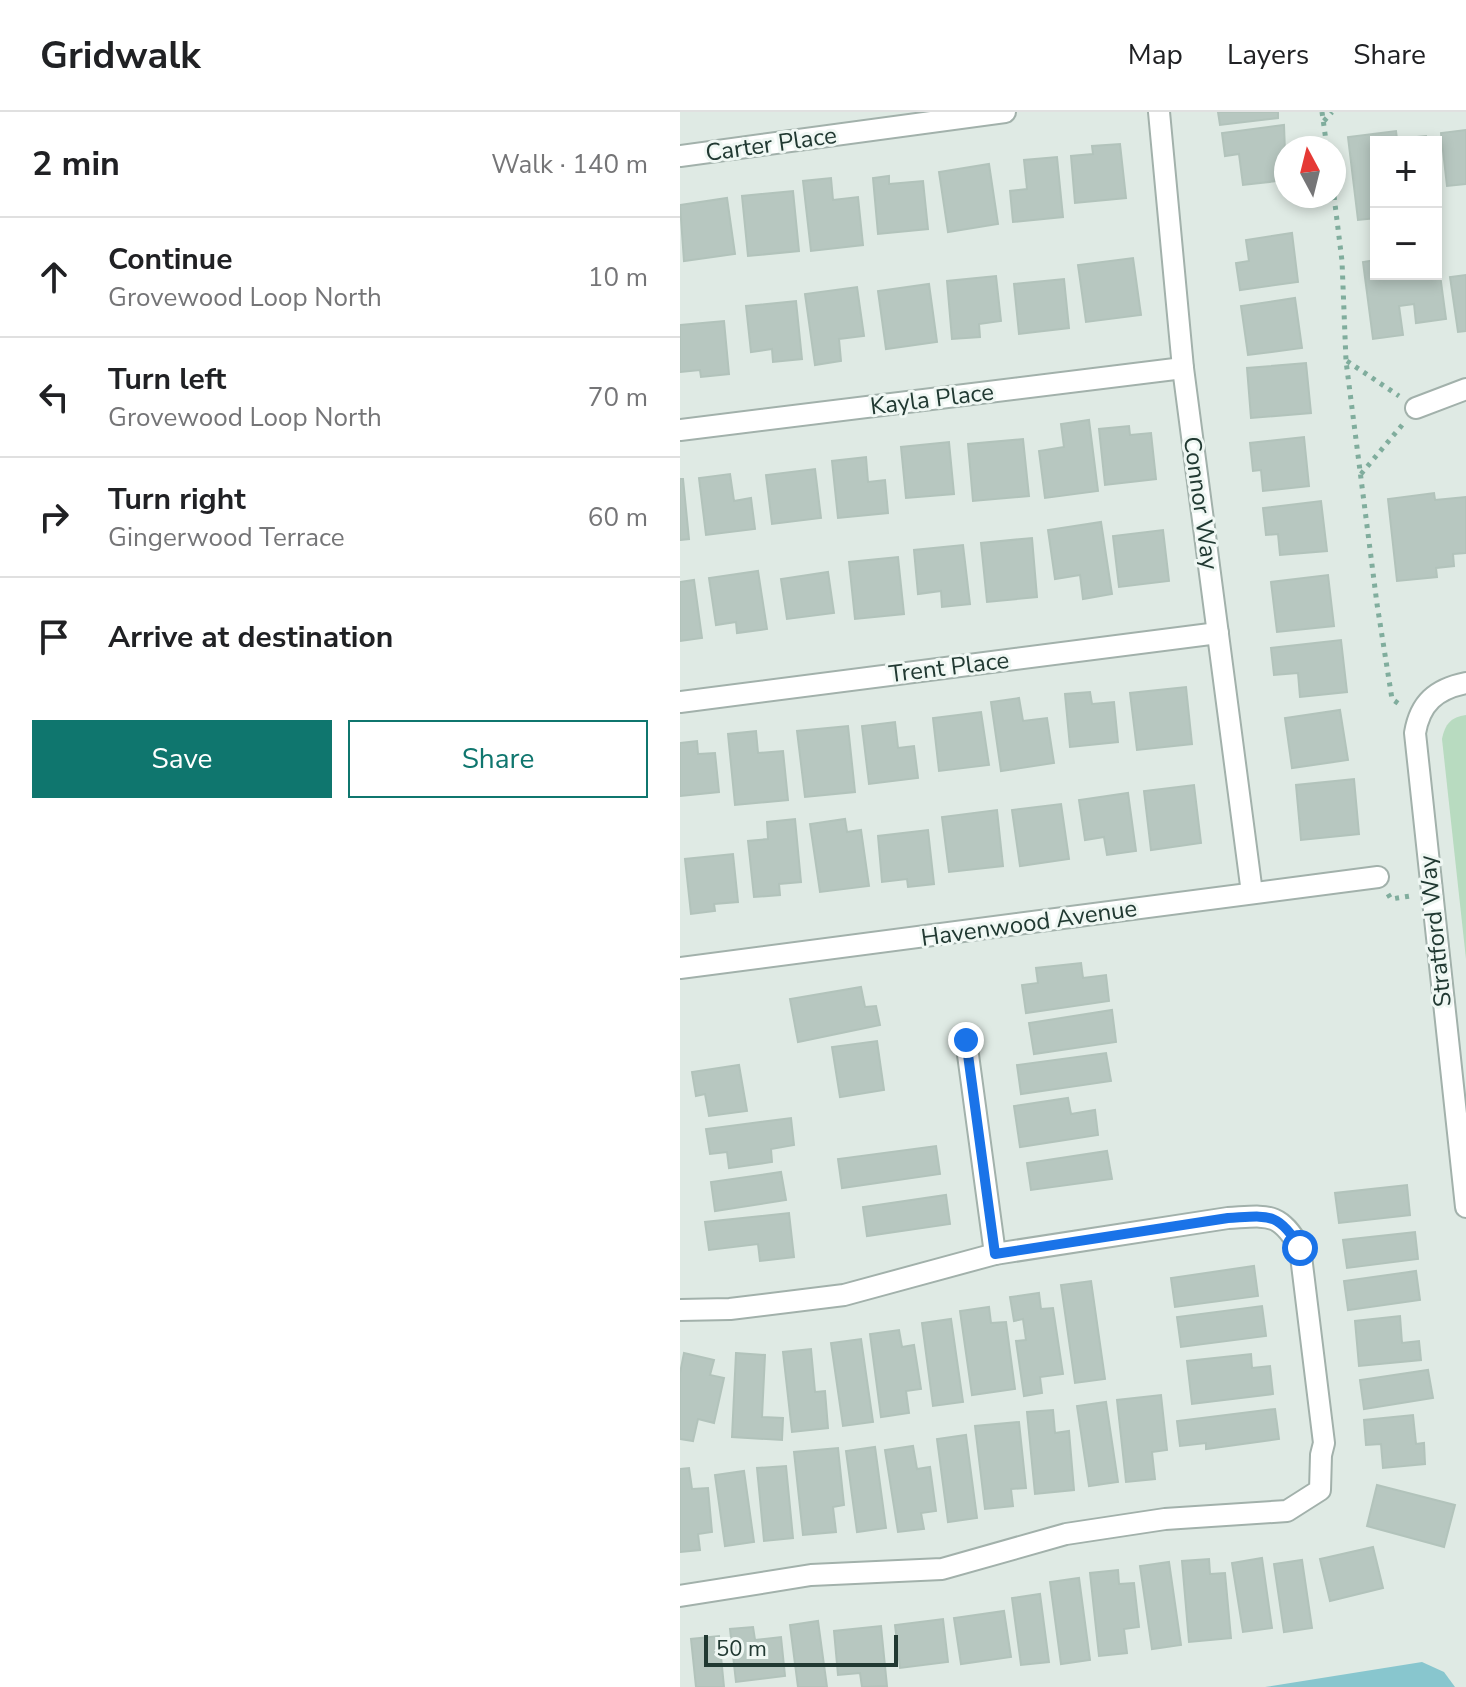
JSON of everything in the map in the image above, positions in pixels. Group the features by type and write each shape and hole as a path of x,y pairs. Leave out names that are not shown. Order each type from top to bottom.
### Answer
{"street":[{"name":"Carter Place","path":"680,156 1005,112"},
{"name":"Connor Way","path":"1159,112 1183,368 1252,893"},
{"name":"Kayla Place","path":"680,430 1183,368"},
{"path":"1416,408 1466,389"},
{"name":"Trent Place","path":"680,702 1218,633"},
{"path":"1418,716 1436,694 1466,683"},
{"name":"Stratford Way","path":"1418,716 1415,751 1466,1207"},
{"name":"Havenwood Avenue","path":"680,968 1378,877"},
{"path":"966,1040 995,1254"},
{"path":"680,1310 730,1309 844,1295 995,1254 1228,1218 1265,1217 1282,1222 1300,1248 1324,1443 1320,1490 1287,1511 1165,1519 1066,1534 942,1569 811,1575 680,1596"}],"path":[{"path":"1322,112 1325,136"},
{"path":"1323,122 1332,112"},
{"path":"1335,208 1342,261 1346,361 1392,699 1418,716"},
{"path":"1346,361 1416,408 1361,474"},
{"path":"1378,877 1391,899 1431,893"}],"green space":[{"path":"1466,715 1466,959 1442,739 1450,722"}],"water":[{"path":"1422,1662 1444,1672 1455,1687 1265,1687"}],"building":[{"path":"1218,112 1278,112 1278,118 1220,125"},
{"path":"1284,125 1284,136 1274,136 1274,181 1243,185 1239,154 1225,156 1222,133"},
{"path":"1466,130 1466,184 1447,186 1441,133"},
{"path":"1396,131 1397,136 1370,136 1370,219 1358,220 1348,137"},
{"path":"1120,144 1126,198 1075,203 1071,156 1093,154 1092,146"},
{"path":"1057,157 1063,217 1013,222 1010,191 1027,189 1024,160"},
{"path":"989,164 998,224 948,232 939,172"},
{"path":"889,176 889,184 923,181 928,229 878,234 873,178"},
{"path":"831,178 833,200 858,197 863,245 811,251 803,181"},
{"path":"793,191 799,251 748,256 742,196"},
{"path":"727,198 735,254 684,261 680,205"},
{"path":"1292,233 1298,282 1240,290 1236,263 1249,261 1246,240"},
{"path":"1133,258 1141,315 1086,322 1078,265"},
{"path":"1370,261 1370,280 1441,280 1446,319 1416,323 1414,304 1399,306 1403,335 1373,339 1363,262"},
{"path":"1466,275 1466,331 1458,332 1450,277"},
{"path":"996,276 1001,321 979,324 980,337 952,339 947,281"},
{"path":"1064,279 1069,328 1019,334 1014,284"},
{"path":"929,284 937,342 886,349 878,291"},
{"path":"857,287 864,336 839,339 841,361 815,365 805,294"},
{"path":"1295,298 1302,348 1248,355 1241,306"},
{"path":"796,301 802,359 773,362 772,349 751,352 746,306"},
{"path":"724,321 729,374 701,377 700,370 680,372 680,325"},
{"path":"1306,363 1311,413 1251,418 1247,368"},
{"path":"1089,420 1098,491 1045,498 1039,451 1064,447 1061,424"},
{"path":"1129,426 1130,435 1151,433 1156,479 1105,485 1099,429"},
{"path":"1304,437 1309,486 1263,491 1261,470 1253,471 1250,443"},
{"path":"1023,439 1029,496 973,501 968,444"},
{"path":"949,442 954,494 906,498 901,447"},
{"path":"866,457 868,482 885,480 888,513 838,518 832,461"},
{"path":"815,469 821,518 772,524 766,475"},
{"path":"730,474 734,501 751,498 755,529 706,535 699,478"},
{"path":"680,479 683,479 689,539 680,540"},
{"path":"1434,493 1435,500 1466,497 1466,553 1453,554 1454,566 1436,568 1437,577 1397,581 1388,499"},
{"path":"1321,501 1327,551 1280,555 1278,534 1266,535 1263,508"},
{"path":"1101,522 1112,594 1083,599 1080,575 1055,579 1048,530"},
{"path":"1163,530 1169,581 1119,587 1113,536"},
{"path":"1032,538 1037,597 987,602 981,543"},
{"path":"963,545 970,604 942,607 941,591 918,594 914,550"},
{"path":"898,557 904,614 855,619 849,562"},
{"path":"758,571 767,629 737,633 736,622 716,625 709,578"},
{"path":"828,572 834,613 787,619 781,579"},
{"path":"1328,575 1334,626 1277,632 1271,582"},
{"path":"694,580 702,638 680,641 680,582"},
{"path":"1341,640 1347,692 1300,697 1298,673 1274,675 1271,648"},
{"path":"1186,687 1192,744 1137,750 1130,693"},
{"path":"1090,692 1092,704 1114,702 1118,742 1070,747 1065,694"},
{"path":"1019,698 1023,721 1047,718 1054,763 1001,771 991,702"},
{"path":"1340,710 1348,760 1292,768 1285,718"},
{"path":"981,712 989,765 939,771 933,718"},
{"path":"895,722 898,748 914,746 918,778 869,784 862,726"},
{"path":"848,726 855,792 805,797 797,731"},
{"path":"756,731 758,753 783,751 788,800 735,805 728,734"},
{"path":"697,741 698,754 715,753 719,792 680,796 680,743"},
{"path":"1354,779 1359,834 1301,840 1296,785"},
{"path":"1194,785 1201,843 1151,850 1144,791"},
{"path":"1128,793 1136,851 1107,855 1104,837 1085,840 1079,800"},
{"path":"1061,804 1069,859 1020,866 1012,810"},
{"path":"997,810 1003,866 949,872 942,817"},
{"path":"795,819 801,882 779,884 780,895 754,897 748,841 768,839 767,822"},
{"path":"845,819 847,832 861,830 869,886 820,892 810,824"},
{"path":"928,830 934,884 908,887 907,879 882,882 878,836"},
{"path":"733,854 738,902 714,904 715,911 691,914 685,859"},
{"path":"1081,963 1083,978 1106,975 1109,1001 1026,1013 1022,985 1038,983 1036,968"},
{"path":"861,987 865,1007 876,1006 880,1025 798,1042 790,999"},
{"path":"1112,1010 1116,1042 1034,1054 1029,1023"},
{"path":"877,1041 884,1090 840,1097 832,1047"},
{"path":"1106,1053 1111,1081 1021,1094 1017,1065"},
{"path":"739,1065 747,1111 709,1116 705,1094 696,1096 692,1072"},
{"path":"1068,1098 1071,1114 1095,1110 1098,1135 1020,1147 1014,1106"},
{"path":"791,1118 794,1145 771,1149 772,1162 729,1168 727,1152 710,1154 706,1129"},
{"path":"936,1146 940,1174 842,1188 838,1159"},
{"path":"1107,1151 1112,1179 1031,1190 1027,1163"},
{"path":"781,1172 786,1200 715,1211 711,1182"},
{"path":"1407,1185 1410,1215 1339,1223 1335,1193"},
{"path":"946,1195 950,1224 867,1236 863,1207"},
{"path":"789,1213 794,1257 760,1261 758,1244 709,1250 705,1222"},
{"path":"1415,1232 1418,1259 1347,1268 1343,1240"},
{"path":"1254,1266 1258,1296 1175,1307 1171,1278"},
{"path":"1416,1271 1420,1300 1348,1310 1344,1281"},
{"path":"1091,1281 1105,1379 1075,1383 1061,1285"},
{"path":"1039,1293 1041,1309 1053,1308 1063,1374 1040,1377 1042,1393 1024,1396 1016,1341 1026,1340 1023,1319 1014,1321 1010,1297"},
{"path":"1262,1306 1266,1336 1181,1347 1177,1317"},
{"path":"989,1307 991,1323 1006,1322 1015,1389 972,1395 960,1311"},
{"path":"1400,1316 1402,1343 1419,1341 1421,1360 1359,1366 1355,1321"},
{"path":"951,1319 963,1402 933,1406 922,1323"},
{"path":"899,1330 902,1347 914,1345 921,1389 906,1391 909,1413 881,1417 870,1334"},
{"path":"861,1339 873,1422 843,1426 831,1343"},
{"path":"811,1349 815,1392 825,1391 828,1428 792,1432 783,1352"},
{"path":"684,1353 714,1360 710,1375 724,1378 714,1423 698,1419 693,1441 680,1439 680,1373"},
{"path":"736,1353 765,1355 762,1417 783,1418 782,1440 732,1437"},
{"path":"1251,1354 1252,1368 1270,1366 1273,1394 1192,1404 1187,1361"},
{"path":"1428,1370 1433,1398 1364,1409 1360,1380"},
{"path":"1161,1395 1167,1450 1152,1452 1155,1479 1126,1482 1117,1400"},
{"path":"1106,1402 1118,1482 1089,1486 1077,1406"},
{"path":"1275,1409 1279,1439 1206,1449 1206,1443 1180,1446 1177,1421"},
{"path":"1053,1410 1055,1433 1069,1431 1074,1490 1035,1494 1027,1412"},
{"path":"1413,1415 1416,1444 1424,1443 1425,1464 1383,1468 1381,1444 1366,1445 1364,1420"},
{"path":"1019,1422 1026,1488 1011,1489 1013,1506 985,1509 975,1426"},
{"path":"966,1435 977,1518 948,1522 937,1439"},
{"path":"913,1446 917,1469 930,1467 936,1511 921,1513 924,1529 898,1532 885,1450"},
{"path":"875,1447 886,1528 857,1532 846,1451"},
{"path":"838,1448 844,1505 833,1507 836,1532 803,1535 794,1452"},
{"path":"786,1466 793,1538 764,1541 757,1468"},
{"path":"689,1468 692,1489 708,1488 712,1532 698,1534 700,1550 680,1552 680,1469"},
{"path":"744,1471 754,1542 725,1546 715,1475"},
{"path":"1377,1485 1455,1505 1444,1547 1367,1526"},
{"path":"1373,1547 1383,1588 1330,1601 1320,1559"},
{"path":"1262,1558 1272,1628 1243,1632 1232,1563"},
{"path":"1209,1559 1210,1574 1225,1573 1231,1638 1189,1642 1182,1561"},
{"path":"1302,1560 1312,1628 1284,1632 1274,1564"},
{"path":"1169,1562 1181,1645 1152,1649 1140,1566"},
{"path":"1118,1570 1119,1584 1134,1583 1139,1627 1124,1629 1127,1653 1099,1656 1090,1573"},
{"path":"1079,1578 1090,1660 1061,1664 1050,1582"},
{"path":"1040,1594 1049,1662 1021,1665 1012,1598"},
{"path":"1004,1611 1011,1657 961,1664 954,1618"},
{"path":"943,1619 948,1662 900,1668 895,1625"},
{"path":"818,1621 827,1687 798,1687 790,1625"},
{"path":"881,1626 887,1686 862,1687 860,1673 838,1675 834,1631"},
{"path":"753,1627 755,1640 781,1637 785,1676 736,1682 730,1629"},
{"path":"719,1636 724,1687 696,1687 691,1639"}],"route":[{"path":"966,1040 995,1254 1228,1218 1265,1217 1282,1222 1300,1248"}]}
